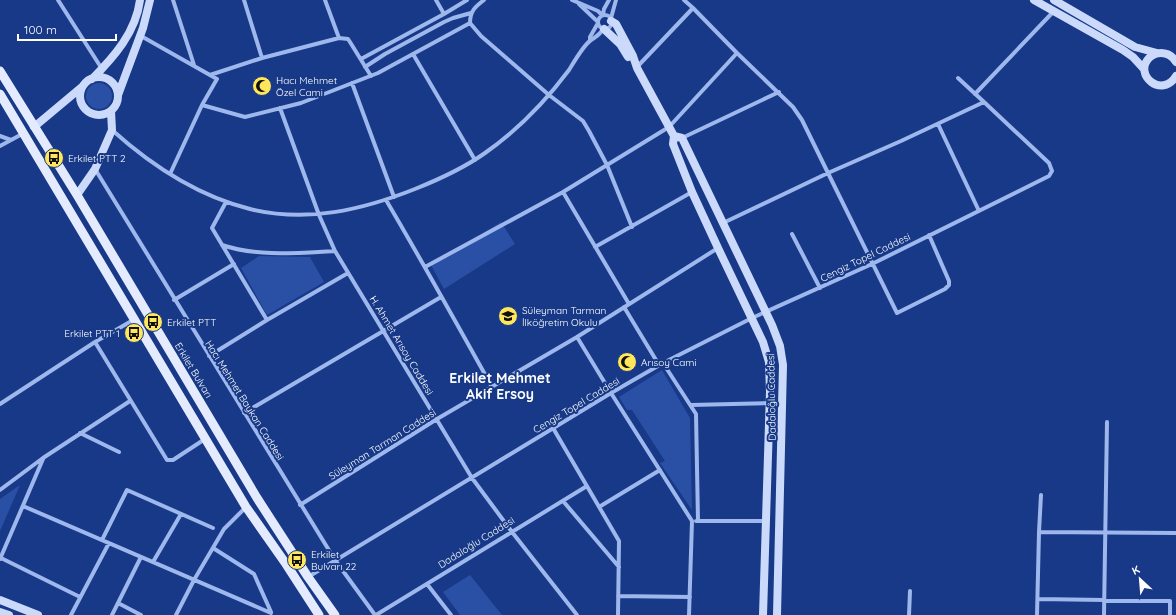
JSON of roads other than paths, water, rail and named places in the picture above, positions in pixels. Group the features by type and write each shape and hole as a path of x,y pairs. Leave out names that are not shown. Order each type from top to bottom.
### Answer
{"main road":[{"name":"Erkilet Bulvarı","path":"0,71 77,195 253,491 308,577 335,615"},
{"path":"0,94 246,507 286,564 319,615"},
{"path":"24,133 34,127"},
{"path":"65,203 77,195"}],"street":[{"path":"58,0 102,69"},
{"path":"34,127 102,69 122,44 130,31 137,16 140,0"},
{"path":"84,85 80,99 86,110 97,115 105,114 111,110 117,102 118,95 140,35 150,0"},
{"path":"173,0 194,66"},
{"path":"244,0 262,58"},
{"path":"325,0 339,38"},
{"path":"436,0 444,14"},
{"path":"361,59 467,0"},
{"path":"484,0 471,13 470,23 481,36 549,95 583,121 606,166 632,227"},
{"path":"572,0 598,11 603,15 607,15 611,20"},
{"path":"590,41 590,37 598,22 598,18 603,15 604,9 609,0"},
{"path":"112,130 147,159 170,174 198,190 226,202 252,210 294,215 319,215 346,211 386,200 446,176 475,160 496,145 519,126 549,95 590,41 611,25 616,0"},
{"path":"684,0 737,53 779,92 793,107 802,120 897,313 948,287 949,281 929,235"},
{"path":"1034,0 1133,57 1144,69 1147,78 1151,82 1156,85 1167,85 1176,88"},
{"path":"1054,0 1135,47 1167,54 1172,56 1176,62"},
{"path":"579,4 598,22 600,27 604,29"},
{"path":"636,65 693,8"},
{"path":"976,94 1054,11"},
{"path":"365,67 385,54 444,22 452,18 471,13"},
{"name":"Dadaloğlu Caddesi","path":"611,20 616,24 674,136 673,144 692,192 764,342 769,362 770,402 763,615"},
{"path":"202,105 245,117 301,103 378,73 470,23"},
{"name":"Dadaloğlu Caddesi","path":"604,29 620,44 629,58 636,65"},
{"path":"140,35 217,79 202,105 170,174"},
{"path":"210,75 262,58 339,38 348,39 371,76"},
{"path":"426,267 562,192 669,127 737,53"},
{"path":"1144,69 1148,59 1157,53"},
{"path":"413,54 475,160"},
{"path":"1167,85 1172,82 1176,76"},
{"path":"92,79 99,78 109,80 114,86 118,95"},
{"path":"723,224 828,173 984,102 958,78"},
{"path":"352,83 394,197"},
{"path":"674,136 682,138 779,92"},
{"name":"Cengiz Topel Caddesi","path":"308,577 661,364 752,318 872,264 1047,178 1052,171 1049,163 984,102"},
{"name":"H. Ahmet Arısoy Caddesi","path":"280,108 319,215 335,251 472,478 577,615"},
{"path":"77,195 95,169 112,130 111,110"},
{"path":"938,124 979,211"},
{"path":"0,146 24,133"},
{"path":"0,136 11,140"},
{"name":"Dadaloğlu Caddesi","path":"682,138 778,339 783,365 777,615"},
{"name":"Hacı Mehmet Baykan Caddesi","path":"95,169 300,505 335,560 376,615"},
{"path":"562,192 595,248 626,306 661,364 696,414 698,521"},
{"path":"595,248 692,192"},
{"path":"386,200 426,267 441,297 492,386"},
{"path":"226,202 212,228 267,320"},
{"path":"792,234 820,288"},
{"path":"222,244 241,250 257,252 288,253 335,251"},
{"name":"Süleyman Tarman Caddesi","path":"300,505 437,419 577,337 718,248"},
{"path":"174,300 234,264"},
{"path":"209,356 348,273"},
{"path":"244,413 384,332 441,297"},
{"path":"0,404 94,342 135,319"},
{"path":"577,337 692,521 689,615"},
{"path":"94,342 167,460 173,460 206,439"},
{"path":"0,490 43,458 130,401"},
{"path":"690,405 770,402"},
{"path":"1104,615 1107,422"},
{"path":"553,428 619,541 618,615"},
{"path":"80,433 119,452"},
{"path":"43,458 0,559 80,597"},
{"path":"599,507 660,470"},
{"name":"Dadaloğlu Caddesi","path":"376,615 587,486"},
{"path":"102,540 127,490 213,528"},
{"path":"1037,615 1041,495"},
{"path":"563,501 619,567"},
{"path":"23,506 271,614"},
{"path":"176,615 194,580 224,529 246,507"},
{"path":"154,562 180,514"},
{"path":"692,521 765,521"},
{"path":"1039,532 1176,533"},
{"path":"71,615 109,543"},
{"path":"213,548 254,574 271,614"},
{"path":"112,615 141,557"},
{"path":"427,584 451,615"},
{"path":"909,615 910,591"},
{"path":"618,596 690,597"},
{"path":"1038,599 1170,601 1170,615"},
{"path":"0,600 38,615"},
{"path":"118,603 141,615"},
{"path":"0,612 9,615"}],"place":[{"name":"Hacı Mehmet Özel Cami","path":"262,86"},
{"name":"Erkilet PTT 2","path":"54,158"},
{"name":"Süleyman Tarman İlköğretim Okulu","path":"508,316"},
{"name":"Erkilet PTT","path":"153,322"},
{"name":"Erkilet PTT 1","path":"134,333"},
{"name":"Arısoy Cami","path":"627,362"},
{"name":"Erkilet Bulvarı 22","path":"297,560"}],"district":[{"name":"Erkilet Mehmet Akif Ersoy","path":"500,386"}]}
